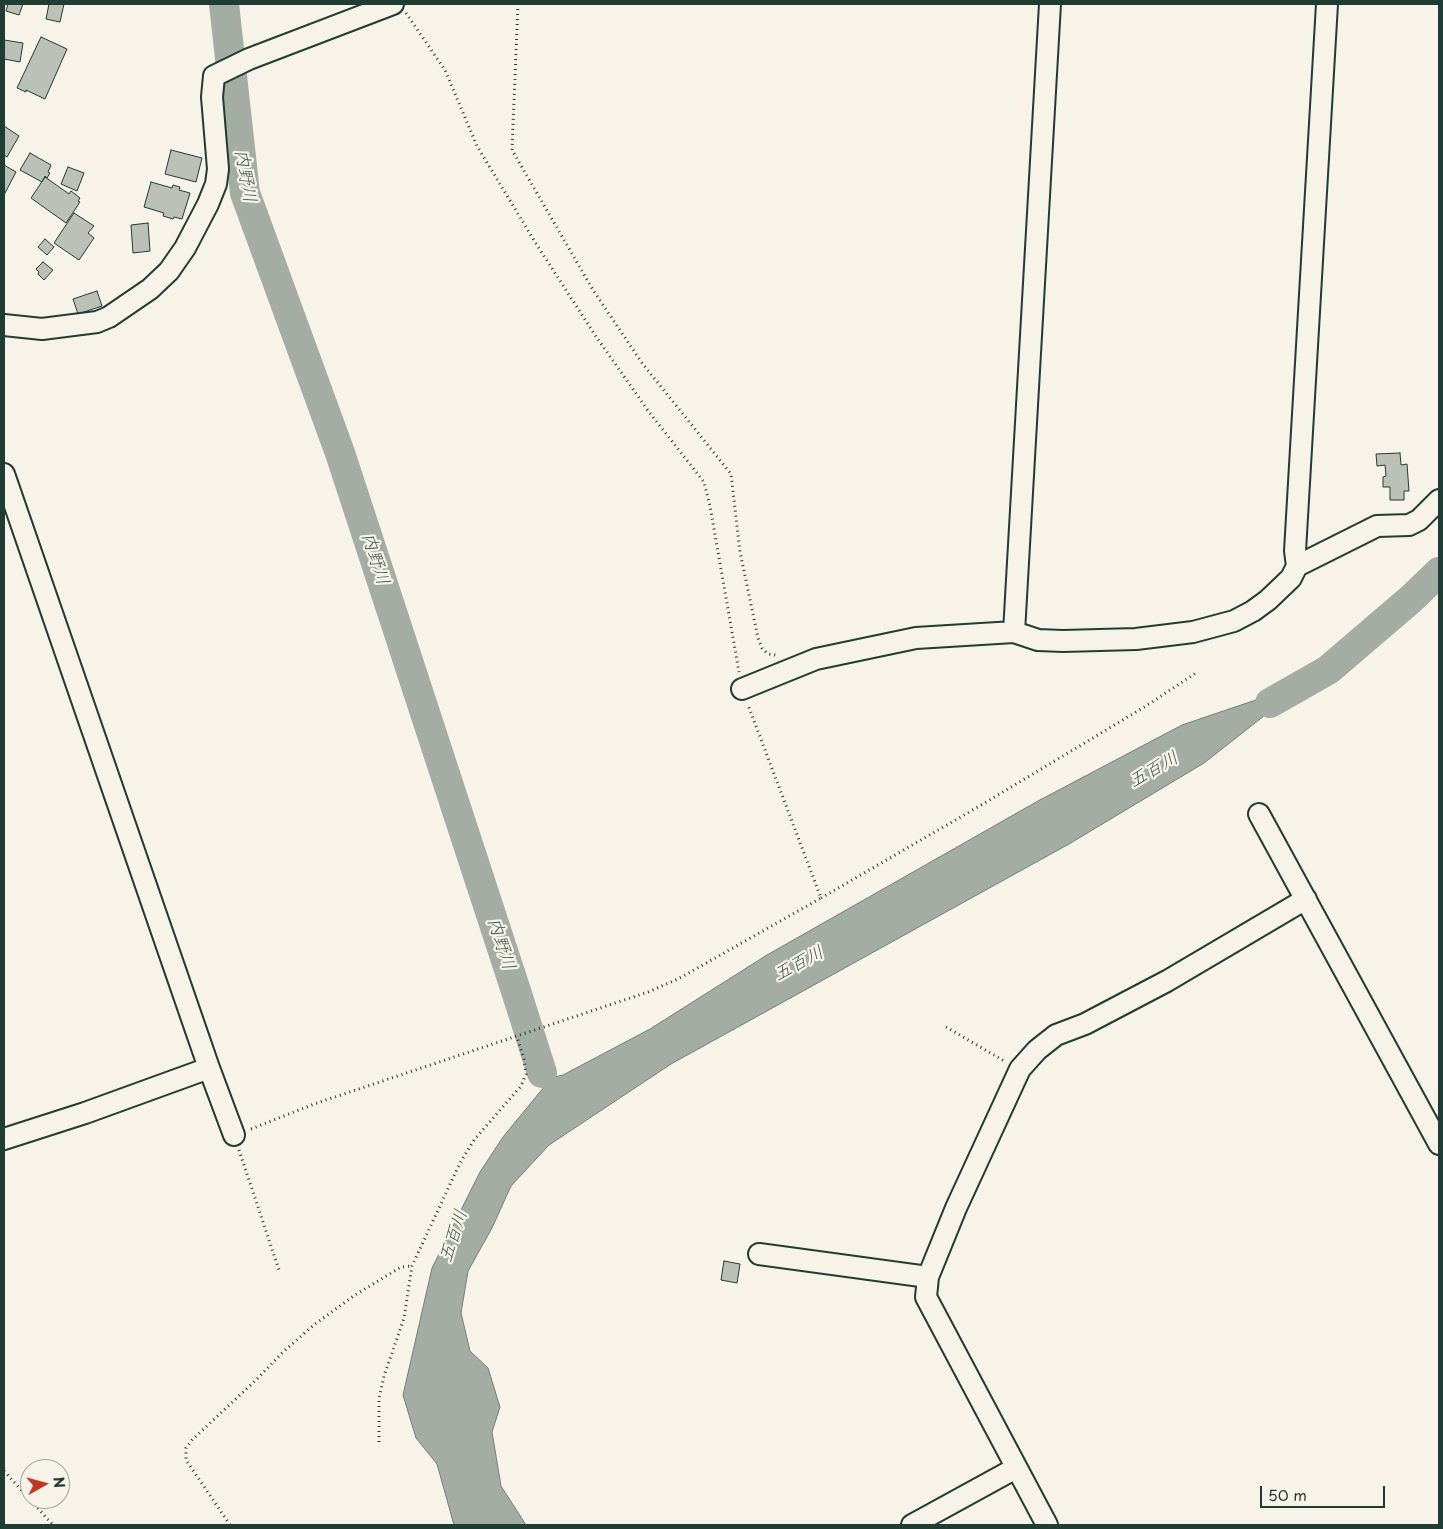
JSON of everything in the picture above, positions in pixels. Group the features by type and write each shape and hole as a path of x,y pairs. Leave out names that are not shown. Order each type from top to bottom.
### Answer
{"street":[{"path":"1014,632 1050,4"},
{"path":"742,689 816,658 916,638 1014,632 1038,640 1091,641 1174,636 1219,627 1253,611 1268,600 1290,578 1297,566 1296,541 1327,4"},
{"path":"4,325 42,329 97,322 109,317 150,289 169,271 186,248 216,184 218,169 212,97 214,76 249,58 399,7"},
{"path":"4,474 234,1135"},
{"path":"1297,566 1377,526 1409,525 1419,520 1439,500"},
{"path":"1259,814 1439,1144"},
{"path":"1047,1525 926,1297 928,1277 956,1208 1020,1069 1037,1050 1056,1035 1086,1024 1167,981 1306,899"},
{"path":"4,1140 210,1068"},
{"path":"759,1254 928,1277"},
{"path":"912,1525 1016,1468"}],"path":[{"path":"518,4 512,150 593,290 631,347 731,474 740,552 758,638 762,648 768,654 784,653"},
{"path":"399,7 445,70 477,146 535,242 595,335 649,412 704,482 710,506 742,689 821,898"},
{"path":"280,1272 234,1135 314,1104 517,1037 648,992 678,979 1000,794 1146,706 1196,673"},
{"path":"946,1027 1020,1069"},
{"path":"379,1442 380,1398 384,1376 404,1318 412,1266 460,1163 474,1140 521,1086 526,1074 524,1059 517,1037"},
{"path":"230,1525 186,1460 186,1448 283,1352 315,1324 355,1295 401,1267 412,1266"},
{"path":"4,1471 53,1525"}],"water":[{"path":"1306,683 1204,763 1069,844 671,1064 549,1145 511,1186 492,1228 468,1271 461,1313 470,1351 488,1368 500,1407 492,1432 501,1486 526,1525 454,1525 437,1464 416,1438 403,1395 432,1268 480,1172 503,1137 544,1087 527,1035 532,1033 550,1078 563,1075 650,1029 767,955 1038,801 1182,725"}],"building":[{"path":"8,4 23,4 19,15 6,11"},
{"path":"49,4 64,4 60,22 46,19"},
{"path":"41,37 67,49 45,99 17,88"},
{"path":"4,40 23,43 20,62 4,59"},
{"path":"4,126 19,136 7,157 4,155"},
{"path":"171,150 202,158 196,182 165,174"},
{"path":"30,153 51,165 48,172 50,173 47,178 45,176 42,182 20,170"},
{"path":"4,165 16,172 4,195"},
{"path":"68,167 84,173 77,191 61,184"},
{"path":"45,177 69,194 71,191 80,198 78,201 80,202 66,223 31,198"},
{"path":"151,182 172,188 173,185 180,187 179,190 190,193 182,219 163,216 164,213 144,207"},
{"path":"74,213 94,226 88,233 94,238 79,260 54,243"},
{"path":"148,223 150,251 133,253 131,225"},
{"path":"45,239 54,247 47,255 38,247"},
{"path":"43,262 53,270 44,280 36,269"},
{"path":"97,291 102,306 78,314 73,299"},
{"path":"1400,453 1401,465 1407,464 1409,491 1404,491 1404,500 1390,500 1390,487 1383,487 1383,477 1386,476 1385,465 1377,466 1376,454"},
{"path":"724,1261 740,1264 737,1283 721,1280"}],"waterway":[{"name":"内野川","path":"224,4 245,193 340,453 542,1073"},
{"name":"五百川","path":"1270,703 1328,670 1411,599 1439,572"}]}
